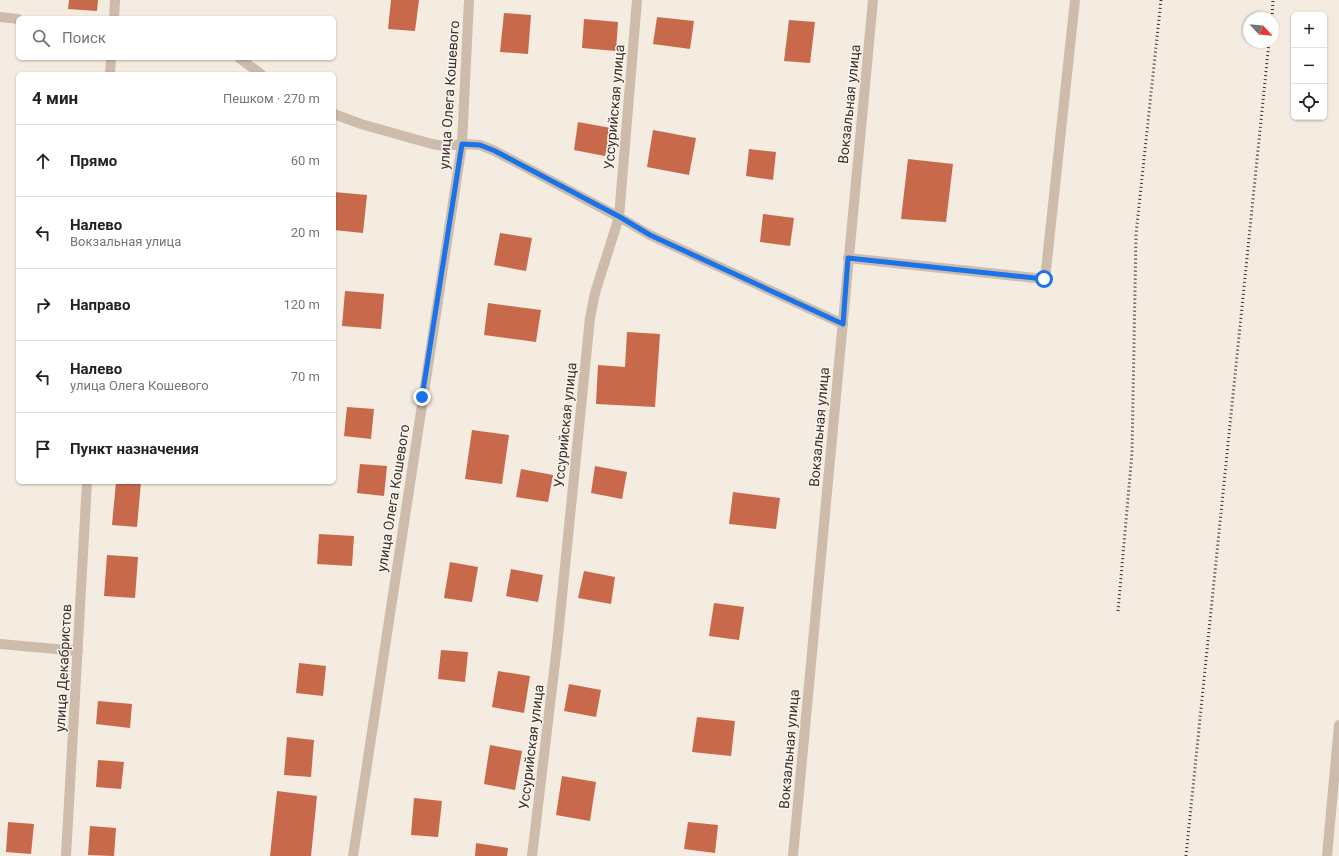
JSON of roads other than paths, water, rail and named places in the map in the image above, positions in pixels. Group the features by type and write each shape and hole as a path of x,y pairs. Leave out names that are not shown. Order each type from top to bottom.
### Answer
{"street":[{"path":"114,16 115,0"},
{"name":"улица Олега Кошевого","path":"353,856 462,144 470,0"},
{"name":"Уссурийская улица","path":"532,856 557,646 590,318 596,293 620,217 637,0"},
{"name":"Вокзальная улица","path":"793,856 873,0"},
{"path":"848,258 1044,279 1075,0"},
{"path":"0,17 16,18"},
{"path":"110,72 111,60"},
{"path":"242,60 258,72"},
{"path":"336,115 361,124 432,144 445,146 462,144 480,145 495,151 620,217 650,235 843,324"},
{"name":"улица Декабристов","path":"66,856 87,484"},
{"path":"0,644 78,651"},
{"path":"1327,856 1339,725"}],"railway":[{"path":"1118,611 1132,453 1136,234 1161,0"},
{"path":"1272,12 1273,0"},
{"path":"1186,856 1268,48"}]}
